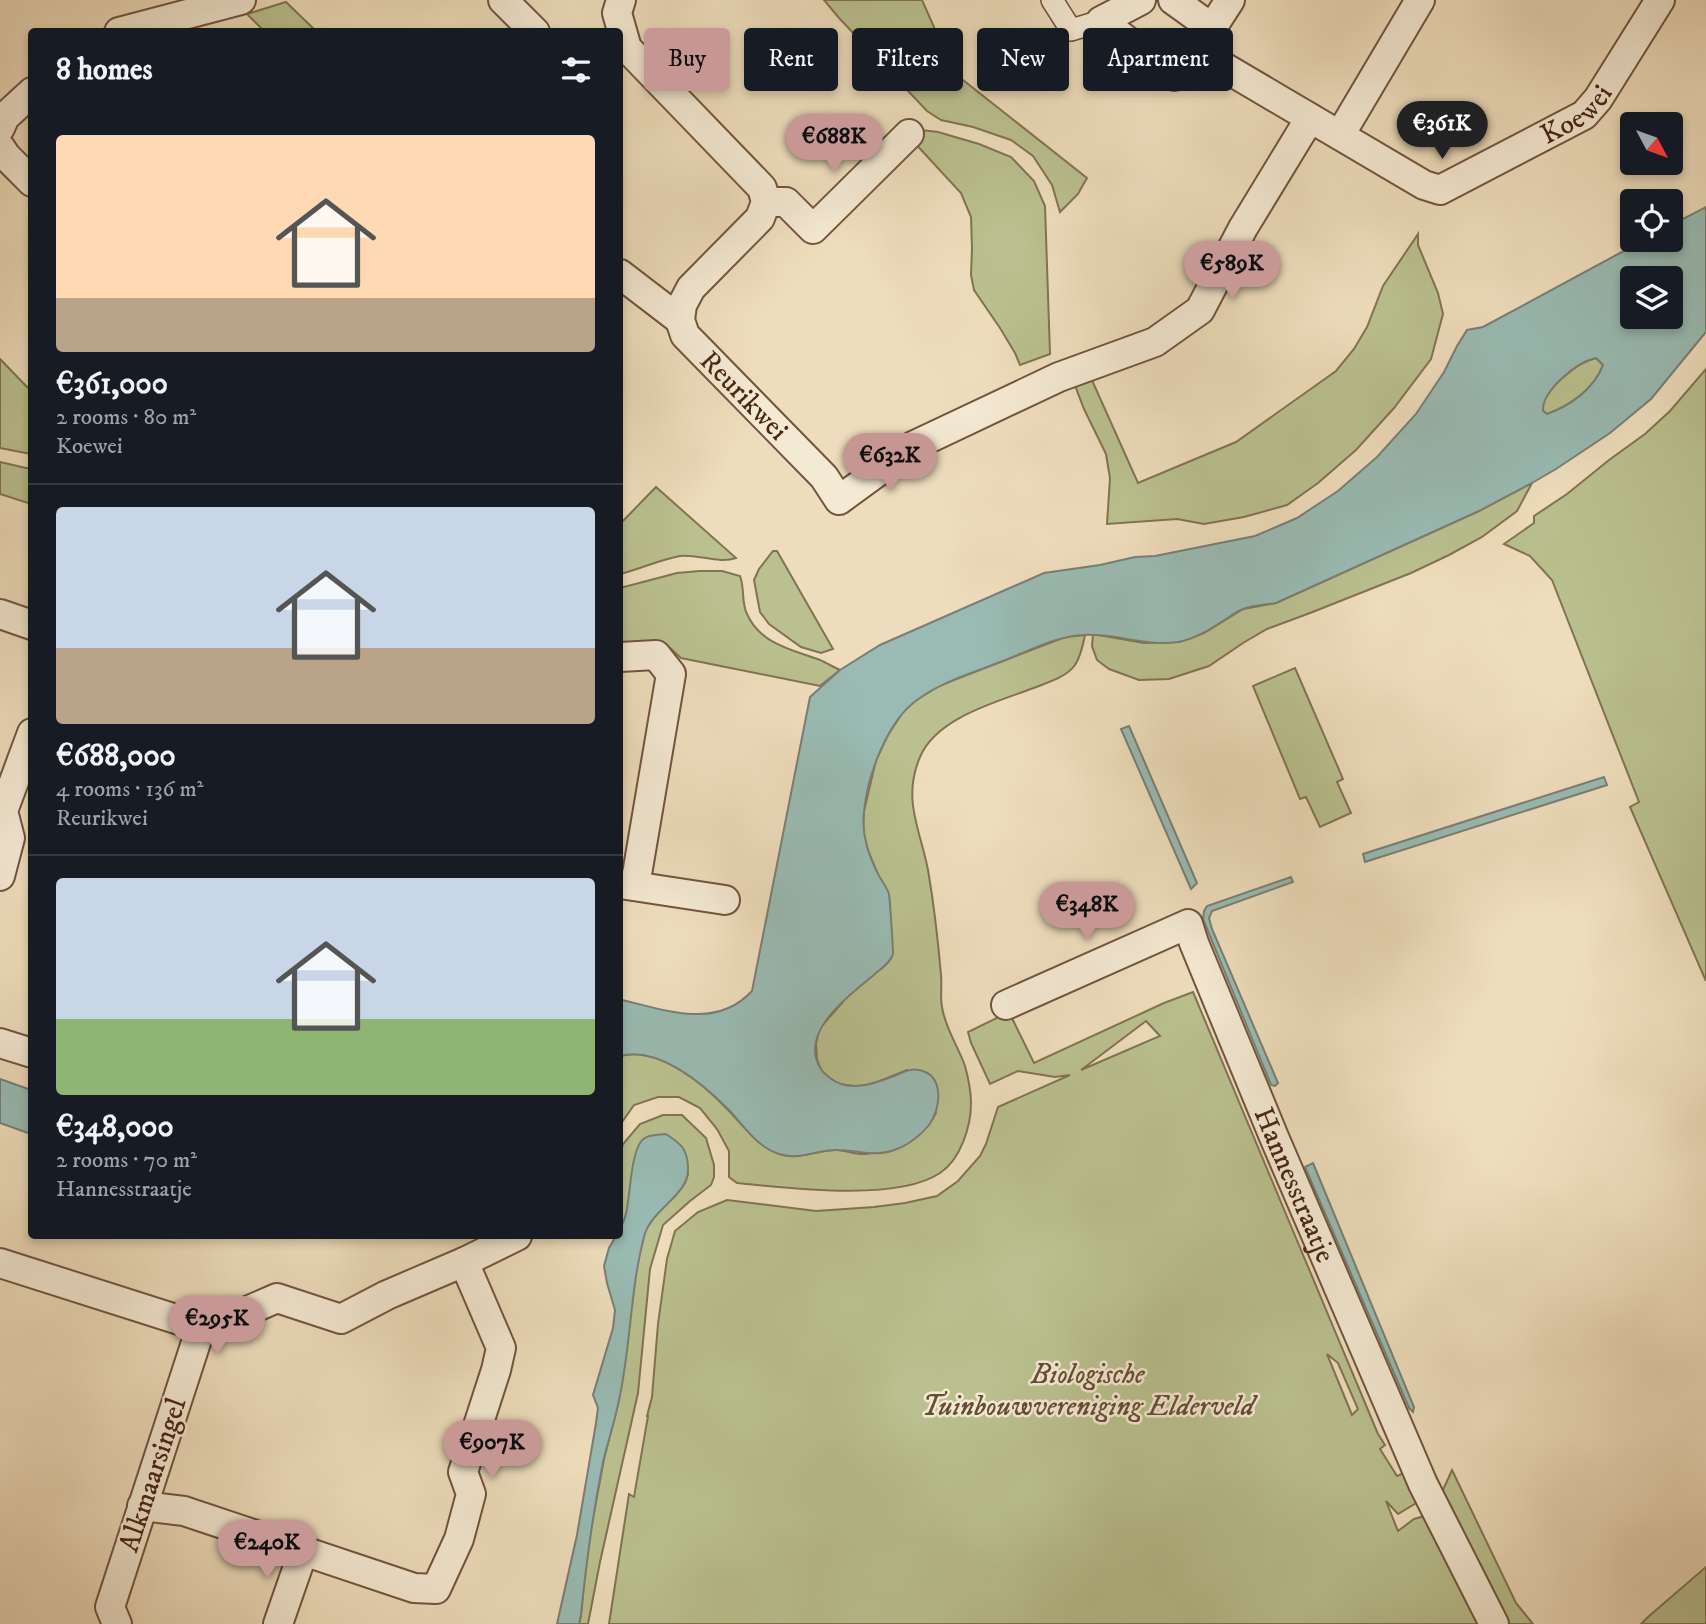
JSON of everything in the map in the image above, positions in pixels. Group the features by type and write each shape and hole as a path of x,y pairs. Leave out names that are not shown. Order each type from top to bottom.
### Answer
{"street":[{"path":"134,28 241,0"},
{"path":"503,0 531,28"},
{"path":"1052,0 1070,30 1101,21 1140,0"},
{"path":"1173,0 1212,28 1230,0"},
{"path":"1340,135 1420,0"},
{"name":"Koewei","path":"1233,72 1424,185 1440,190 1584,116 1598,99 1660,0"},
{"path":"1101,21 1110,28"},
{"path":"623,41 626,48 762,188 766,202 760,218 691,288 682,304 680,320"},
{"path":"2,120 28,96"},
{"name":"Reurikwei","path":"623,276 680,320 685,335 824,477 839,500 913,446 1059,377 1154,342 1199,310 1243,228 1310,118"},
{"path":"766,202 786,202 813,229 909,134"},
{"path":"0,147 28,178"},
{"path":"0,614 28,624"},
{"path":"623,657 656,656 671,674 627,885 725,900"},
{"path":"0,876 10,838 3,811 28,744"},
{"name":"Hannesstraatje","path":"1006,1005 1188,924 1274,1137 1423,1484 1493,1624"},
{"path":"0,1042 28,1052"},
{"path":"0,1263 208,1328 277,1298 341,1319 387,1295 511,1239"},
{"path":"142,1506 184,1511 414,1588 436,1589 459,1539 471,1493 463,1472 502,1348 464,1262"},
{"name":"Alkmaarsingel","path":"117,1624 110,1607 201,1327"},
{"path":"278,1624 303,1552"}],"green space":[{"path":"824,0 922,0 934,28 852,28 852,32"},
{"path":"286,2 313,28 261,28 247,14"},
{"path":"963,80 1087,178 1078,194 1060,212 1052,185 1033,156 1011,140 941,120 927,111 908,91 963,91"},
{"path":"921,130 979,144 1011,157 1034,181 1045,206 1050,354 1020,365 1000,328 974,290 971,275 971,217 961,193 911,139"},
{"path":"1418,234 1418,245 1438,293 1443,314 1431,359 1394,408 1356,450 1318,483 1287,505 1244,517 1204,524 1177,519 1107,524 1110,478 1106,454 1071,375 1087,369 1138,483 1236,442 1336,371 1354,349 1367,327 1383,286"},
{"path":"1596,358 1603,365 1587,389 1556,411 1547,414 1542,410 1548,394 1562,378"},
{"path":"0,359 28,388 28,453 0,448"},
{"path":"1706,369 1706,981 1630,807 1639,802 1552,580 1530,556 1504,544 1534,523 1534,516 1645,434 1670,411"},
{"path":"0,462 28,468 28,503 0,494"},
{"path":"1532,483 1517,511 1482,537 1411,573 1267,629 1209,666 1169,679 1139,680 1109,669 1097,660 1092,646 1093,634 1144,643 1179,642 1204,633 1243,609 1276,603 1479,511"},
{"path":"656,487 736,558 723,560 680,556 623,573 623,521"},
{"path":"773,551 777,551 833,649 821,653 801,647 769,624 760,612 754,580"},
{"path":"722,571 740,576 745,609 760,632 788,649 840,670 820,686 681,658 670,648 649,646 623,649 623,587 677,573"},
{"path":"1085,635 1079,658 1068,672 955,720 928,743 915,772 914,814 932,896 942,1007 965,1066 971,1099 971,1112 963,1141 947,1167 921,1182 897,1188 842,1191 737,1183 729,1177 729,1151 717,1129 700,1108 679,1097 658,1097 634,1105 623,1121 623,1056 635,1054 665,1062 694,1079 719,1100 756,1140 784,1155 800,1156 834,1150 869,1153 916,1137 928,1126 936,1113 907,1070 870,1085 854,1086 839,1084 829,1078 821,1071 817,1059 819,1029 842,1003 877,872 863,831 864,811 876,760 903,712 915,701 937,687 1065,637"},
{"path":"1295,668 1343,779 1337,782 1351,813 1320,827 1306,797 1300,799 1253,686"},
{"name":"Biologische Tuinbouwvereniging Elderveld","path":"1193,992 1378,1434 1385,1445 1380,1449 1397,1476 1404,1473 1423,1499 1398,1514 1386,1501 1398,1531 1414,1519 1425,1516 1484,1624 609,1624 629,1494 634,1497 652,1397 667,1259 675,1231 698,1212 727,1200 816,1211 874,1207 937,1196 958,1181 980,1156 998,1107 1070,1075 1055,1077 1018,1071 990,1084 968,1032 1009,1012 1034,1063","holes":["1146,1021 1160,1036 1081,1070","1327,1354 1338,1363 1358,1409 1352,1415"]},
{"path":"663,1115 682,1115 706,1138 714,1165 714,1177 711,1185 663,1225 650,1269 638,1393 588,1624 579,1624 587,1550 604,1459 619,1400 637,1264 645,1231 657,1213 685,1183 688,1174 634,1162 623,1223 623,1144 640,1124"},
{"path":"1452,1470 1516,1603 1533,1624 1502,1624 1442,1492"},
{"path":"1706,1567 1706,1624 1641,1624 1648,1617"}],"water":[{"path":"1706,207 1706,332 1651,399 1610,433 1556,469 1479,511 1276,603 1241,610 1191,639 1166,643 1096,635 1065,638 950,681 927,693 906,709 896,721 880,751 869,783 863,821 869,853 889,894 893,954 886,965 830,1015 816,1041 815,1055 824,1073 837,1083 845,1085 870,1084 912,1070 927,1073 933,1078 938,1093 936,1110 929,1125 914,1139 901,1147 882,1153 838,1150 801,1156 779,1154 757,1141 729,1110 679,1070 650,1057 635,1054 623,1056 623,1000 673,1012 707,1014 738,1003 752,991 810,697 840,670 880,645 1044,573 1155,556 1255,536 1297,518 1338,491 1377,457 1416,414 1444,372 1467,330 1483,327 1622,252 1683,252 1683,219","holes":["1596,358 1603,365 1581,395 1547,414 1543,411 1548,394 1571,371"]},
{"path":"1129,726 1197,883 1191,889 1121,729"},
{"path":"1604,777 1607,785 1365,862 1363,854"},
{"path":"1291,877 1293,882 1212,911 1209,918 1278,1083 1275,1086 1271,1085 1203,919 1207,906"},
{"path":"0,1079 28,1089 28,1133 0,1123"},
{"path":"666,1134 685,1151 687,1177 677,1195 654,1218 644,1237 636,1277 623,1380 596,1500 579,1624 557,1624 577,1535 596,1423 598,1408 593,1395 613,1328 615,1310 604,1266 614,1239 623,1239 623,1222 637,1149 645,1138"},
{"path":"1313,1163 1414,1407 1413,1412 1305,1167"}]}
